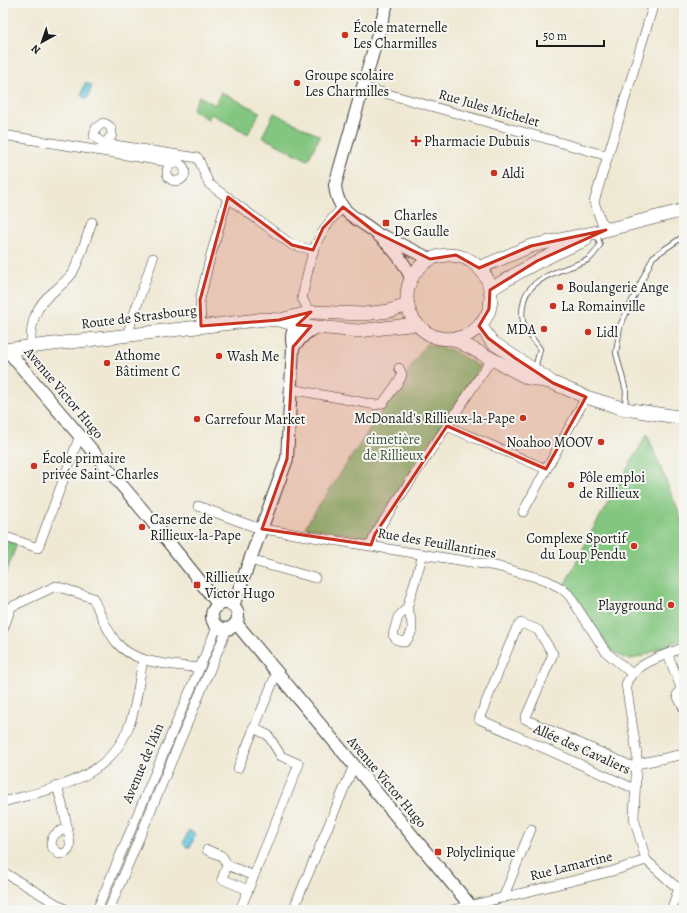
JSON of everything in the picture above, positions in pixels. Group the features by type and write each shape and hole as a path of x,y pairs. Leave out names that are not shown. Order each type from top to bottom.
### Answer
{"main road":[{"path":"479,268 531,246 605,231 684,210"},
{"path":"490,290 510,276 537,261 605,231"},
{"path":"443,255 456,255 469,260 479,268 486,278 490,290 489,309 480,325 462,336 452,338 439,337 427,332 417,324 408,305 407,291 411,278 419,267 430,259 443,255"},
{"name":"Route de Strasbourg","path":"279,320 312,312 364,314 389,311 408,305"},
{"name":"Route de Strasbourg","path":"5,350 264,319 279,320 297,325 358,332 417,324"},
{"path":"480,325 492,342 553,383 586,397 625,409 684,418"},
{"path":"452,338 491,360 528,378 553,383"}],"street":[{"path":"387,3 336,185 336,195 349,214 374,232 400,256 411,278"},
{"path":"605,231 594,202 654,3"},
{"name":"Rue Jules Michelet","path":"363,87 608,156"},
{"path":"3,135 175,163"},
{"path":"102,143 198,158 209,184 292,245 313,250"},
{"path":"201,326 200,300 210,258 228,197"},
{"path":"233,606 287,458 293,347 291,338 297,325 312,312 308,309 302,298 313,250 323,228 343,207"},
{"path":"31,347 30,330 36,314 44,299 67,280 73,272 92,222"},
{"path":"374,232 430,259"},
{"path":"127,335 152,258"},
{"path":"293,347 305,334 316,327"},
{"name":"Avenue Victor Hugo","path":"5,350 80,435 219,605"},
{"path":"371,546 375,534 491,360"},
{"path":"291,389 376,405 383,403 400,378 402,374 399,368"},
{"path":"523,512 586,397"},
{"path":"447,426 546,469"},
{"path":"3,536 38,548 80,435"},
{"name":"Rue des Feuillantines","path":"198,506 262,529 496,566 553,584 569,595 606,652 632,673"},
{"path":"407,608 424,554"},
{"path":"250,560 315,578"},
{"path":"3,630 11,607 56,586 93,598 106,626 116,642 133,656 143,660 199,668"},
{"path":"224,603 233,606 237,612 227,627 212,617 214,609 219,605 224,603"},
{"name":"Allée des Cavaliers","path":"517,736 553,654 538,630 521,623 516,629 479,719 635,789"},
{"name":"Avenue Victor Hugo","path":"227,627 277,672 472,908"},
{"name":"Avenue de l'Ain","path":"96,910 199,668 227,627"},
{"name":"Avenue de l'Ain","path":"109,910 227,627"},
{"path":"671,910 682,889 646,860 634,818 637,755 626,684 632,673 637,668 684,647"},
{"path":"668,655 682,688 677,695 684,709"},
{"path":"3,802 81,778 98,768 106,760 120,742 131,722 143,660"},
{"path":"238,768 277,672"},
{"name":"Allée des Cavaliers","path":"525,719 636,766"},
{"path":"240,910 299,764 281,756 268,735 253,728"},
{"path":"636,766 684,754"},
{"path":"293,910 354,765"},
{"path":"57,786 67,829"},
{"name":"Rue Lamartine","path":"502,898 530,828"},
{"path":"207,850 222,856 227,865 254,876"},
{"name":"Rue Lamartine","path":"452,910 472,908 502,898 613,872 646,860"},
{"path":"227,865 222,879 248,890"},
{"path":"3,872 67,910"}],"lane":[{"path":"534,370 540,349 524,328 521,317 526,293 533,285 551,275 588,260 596,253 605,231"},
{"path":"625,409 626,391 616,353 620,326 652,257 684,236"}],"highlighted area":[{"path":"228,197 292,245 313,250 323,228 343,207 375,232 430,259 456,255 479,268 531,246 606,230 537,261 490,290 489,309 479,326 488,338 515,358 553,383 586,397 546,469 447,426 375,534 371,545 262,529 287,459 293,347 311,326 297,325 311,312 279,320 201,326 200,300"}],"green space":[{"path":"221,92 260,112 248,134 211,114 208,119 192,110 199,96 215,105"},
{"path":"274,113 320,136 308,160 262,137"},
{"name":"cimetière de Rillieux","path":"426,344 452,350 480,367 367,537 305,527"},
{"name":"Complexe Sportif du Loup Pendu","path":"647,434 684,525 684,638 640,657 631,659 623,658 610,649 576,598 564,586 593,529"},
{"path":"3,540 17,544 3,580"}],"water":[{"path":"85,83 92,85 88,98 85,99 81,95"},
{"path":"189,830 196,834 190,847 186,847 183,843"}],"place":[{"name":"École maternelle Les Charmilles","path":"345,35"},
{"name":"Groupe scolaire Les Charmilles","path":"297,83"},
{"name":"Pharmacie Dubuis","path":"416,141"},
{"name":"Aldi","path":"494,173"},
{"name":"Charles De Gaulle","path":"386,223"},
{"name":"Boulangerie Ange","path":"560,287"},
{"name":"La Romainville","path":"553,306"},
{"name":"MDA","path":"544,329"},
{"name":"Lidl","path":"588,332"},
{"name":"Wash Me","path":"219,356"},
{"name":"Athome Bâtiment C","path":"107,363"},
{"name":"McDonald's Rillieux-la-Pape","path":"523,418"},
{"name":"Carrefour Market","path":"197,419"},
{"name":"Noahoo MOOV","path":"601,442"},
{"name":"École primaire privée Saint-Charles","path":"34,466"},
{"name":"Pôle emploi de Rillieux","path":"571,485"},
{"name":"Caserne de Rillieux-la-Pape","path":"142,527"},
{"name":"Complexe Sportif du Loup Pendu","path":"634,546"},
{"name":"Rillieux Victor Hugo","path":"197,585"},
{"name":"Playground","path":"671,605"},
{"name":"Polyclinique","path":"438,852"}]}
